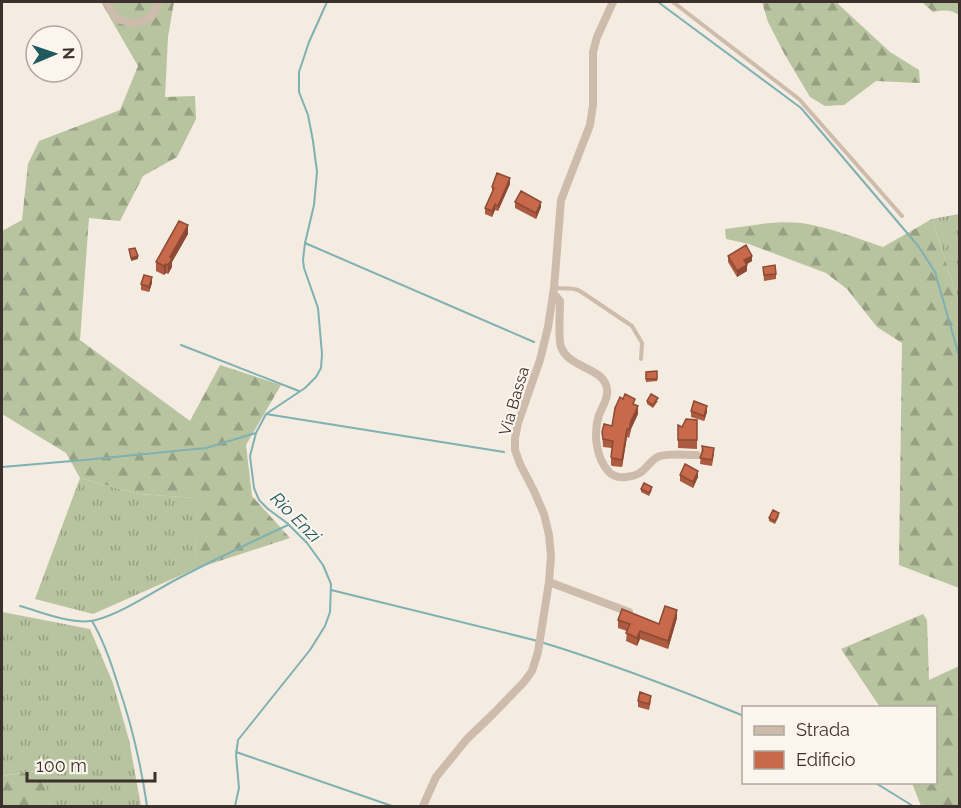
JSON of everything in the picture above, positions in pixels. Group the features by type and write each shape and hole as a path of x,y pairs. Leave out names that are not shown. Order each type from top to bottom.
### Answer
{"street":[{"path":"106,2 116,18 130,23 142,22 152,16 159,2"},
{"name":"Via Bassa","path":"423,807 436,777 451,757 532,671 540,642 549,582 551,556 549,535 544,514 515,450 515,438 548,327 561,200 590,125 593,105 593,52 597,37 613,2"},
{"path":"553,291 560,301 560,345 566,356 602,377 606,384 606,402 599,416 596,436 600,458 606,468 614,476 622,478 636,476 656,458 663,455 697,455"},
{"path":"549,582 639,616"}],"lane":[{"path":"673,2 798,99 902,216"},
{"path":"553,291 572,288 580,291 632,326 642,343 642,359"}],"green space":[{"path":"101,2 174,2 168,37 165,97 195,96 196,119 177,157 143,176 120,221 89,218 80,340 190,421 220,365 281,385 246,445 252,496 290,538 195,569 196,498 139,494 80,478 66,453 2,414 2,231 22,220 28,164 39,141 120,110 138,66"},
{"path":"762,2 836,2 890,52 919,70 920,83 876,81 844,105 825,106 810,97 768,22"},
{"path":"922,2 959,2 959,15 947,10 933,12"},
{"path":"959,214 959,303 932,219"},
{"path":"932,219 959,303 959,588 899,565 902,343 877,327 847,289 826,273 749,244 726,239 725,229 773,223 801,223 832,230 883,247"},
{"path":"80,478 139,494 197,498 195,569 93,614 35,599"},
{"path":"2,612 90,629 113,683 129,740 141,806 50,806 42,770 2,776"},
{"path":"923,614 927,620 929,680 959,666 959,806 921,806 912,784 937,784 937,706 879,706 841,649"},
{"path":"43,770 50,806 2,806 2,776"}],"building":[{"path":"497,173 510,178 498,206 495,204 492,211 485,208 494,188 492,187"},
{"path":"521,191 541,202 536,213 515,202"},
{"path":"179,221 188,225 170,257 172,259 168,265 164,266 156,262"},
{"path":"746,245 752,256 744,260 747,265 737,271 728,256"},
{"path":"135,248 138,256 131,258 129,249"},
{"path":"775,265 776,274 764,275 763,267"},
{"path":"144,275 152,277 149,287 141,284"},
{"path":"657,371 657,379 646,379 646,372"},
{"path":"625,394 635,399 633,404 638,406 629,430 627,429 622,460 611,457 613,441 603,439 602,432 604,424 612,426 615,408 620,397 623,399"},
{"path":"651,394 658,398 653,405 647,401"},
{"path":"694,401 707,406 704,416 691,411"},
{"path":"686,419 697,420 697,440 678,440 678,425 682,427"},
{"path":"702,446 714,448 712,460 700,458"},
{"path":"685,464 698,471 693,482 680,475"},
{"path":"644,483 652,487 649,493 641,489"},
{"path":"773,510 779,513 775,521 769,518"},
{"path":"665,606 677,610 668,641 640,631 637,638 626,633 630,624 618,620 622,609 659,624"},
{"path":"640,692 651,696 649,704 638,701"}],"waterway":[{"name":"Rio Enzi","path":"235,806 239,788 236,755 238,740 310,650 325,626 330,612 331,584 323,565 307,543 259,500 254,488 250,456 256,433 266,414 305,388 321,368 318,308 303,260 314,205 317,172 308,115 299,92 299,72 309,42 327,2"},
{"path":"658,2 801,108 919,247 935,272 960,359"},
{"path":"305,243 534,342"},
{"path":"181,345 299,391"},
{"path":"266,414 504,452"},
{"path":"2,467 206,448 256,433"},
{"path":"20,606 68,620 87,621 106,617 232,551 288,525"},
{"path":"331,590 534,640 640,675 742,715"},
{"path":"92,621 107,652 128,715 147,806"},
{"path":"236,752 392,806"},
{"path":"877,784 913,806"}]}
